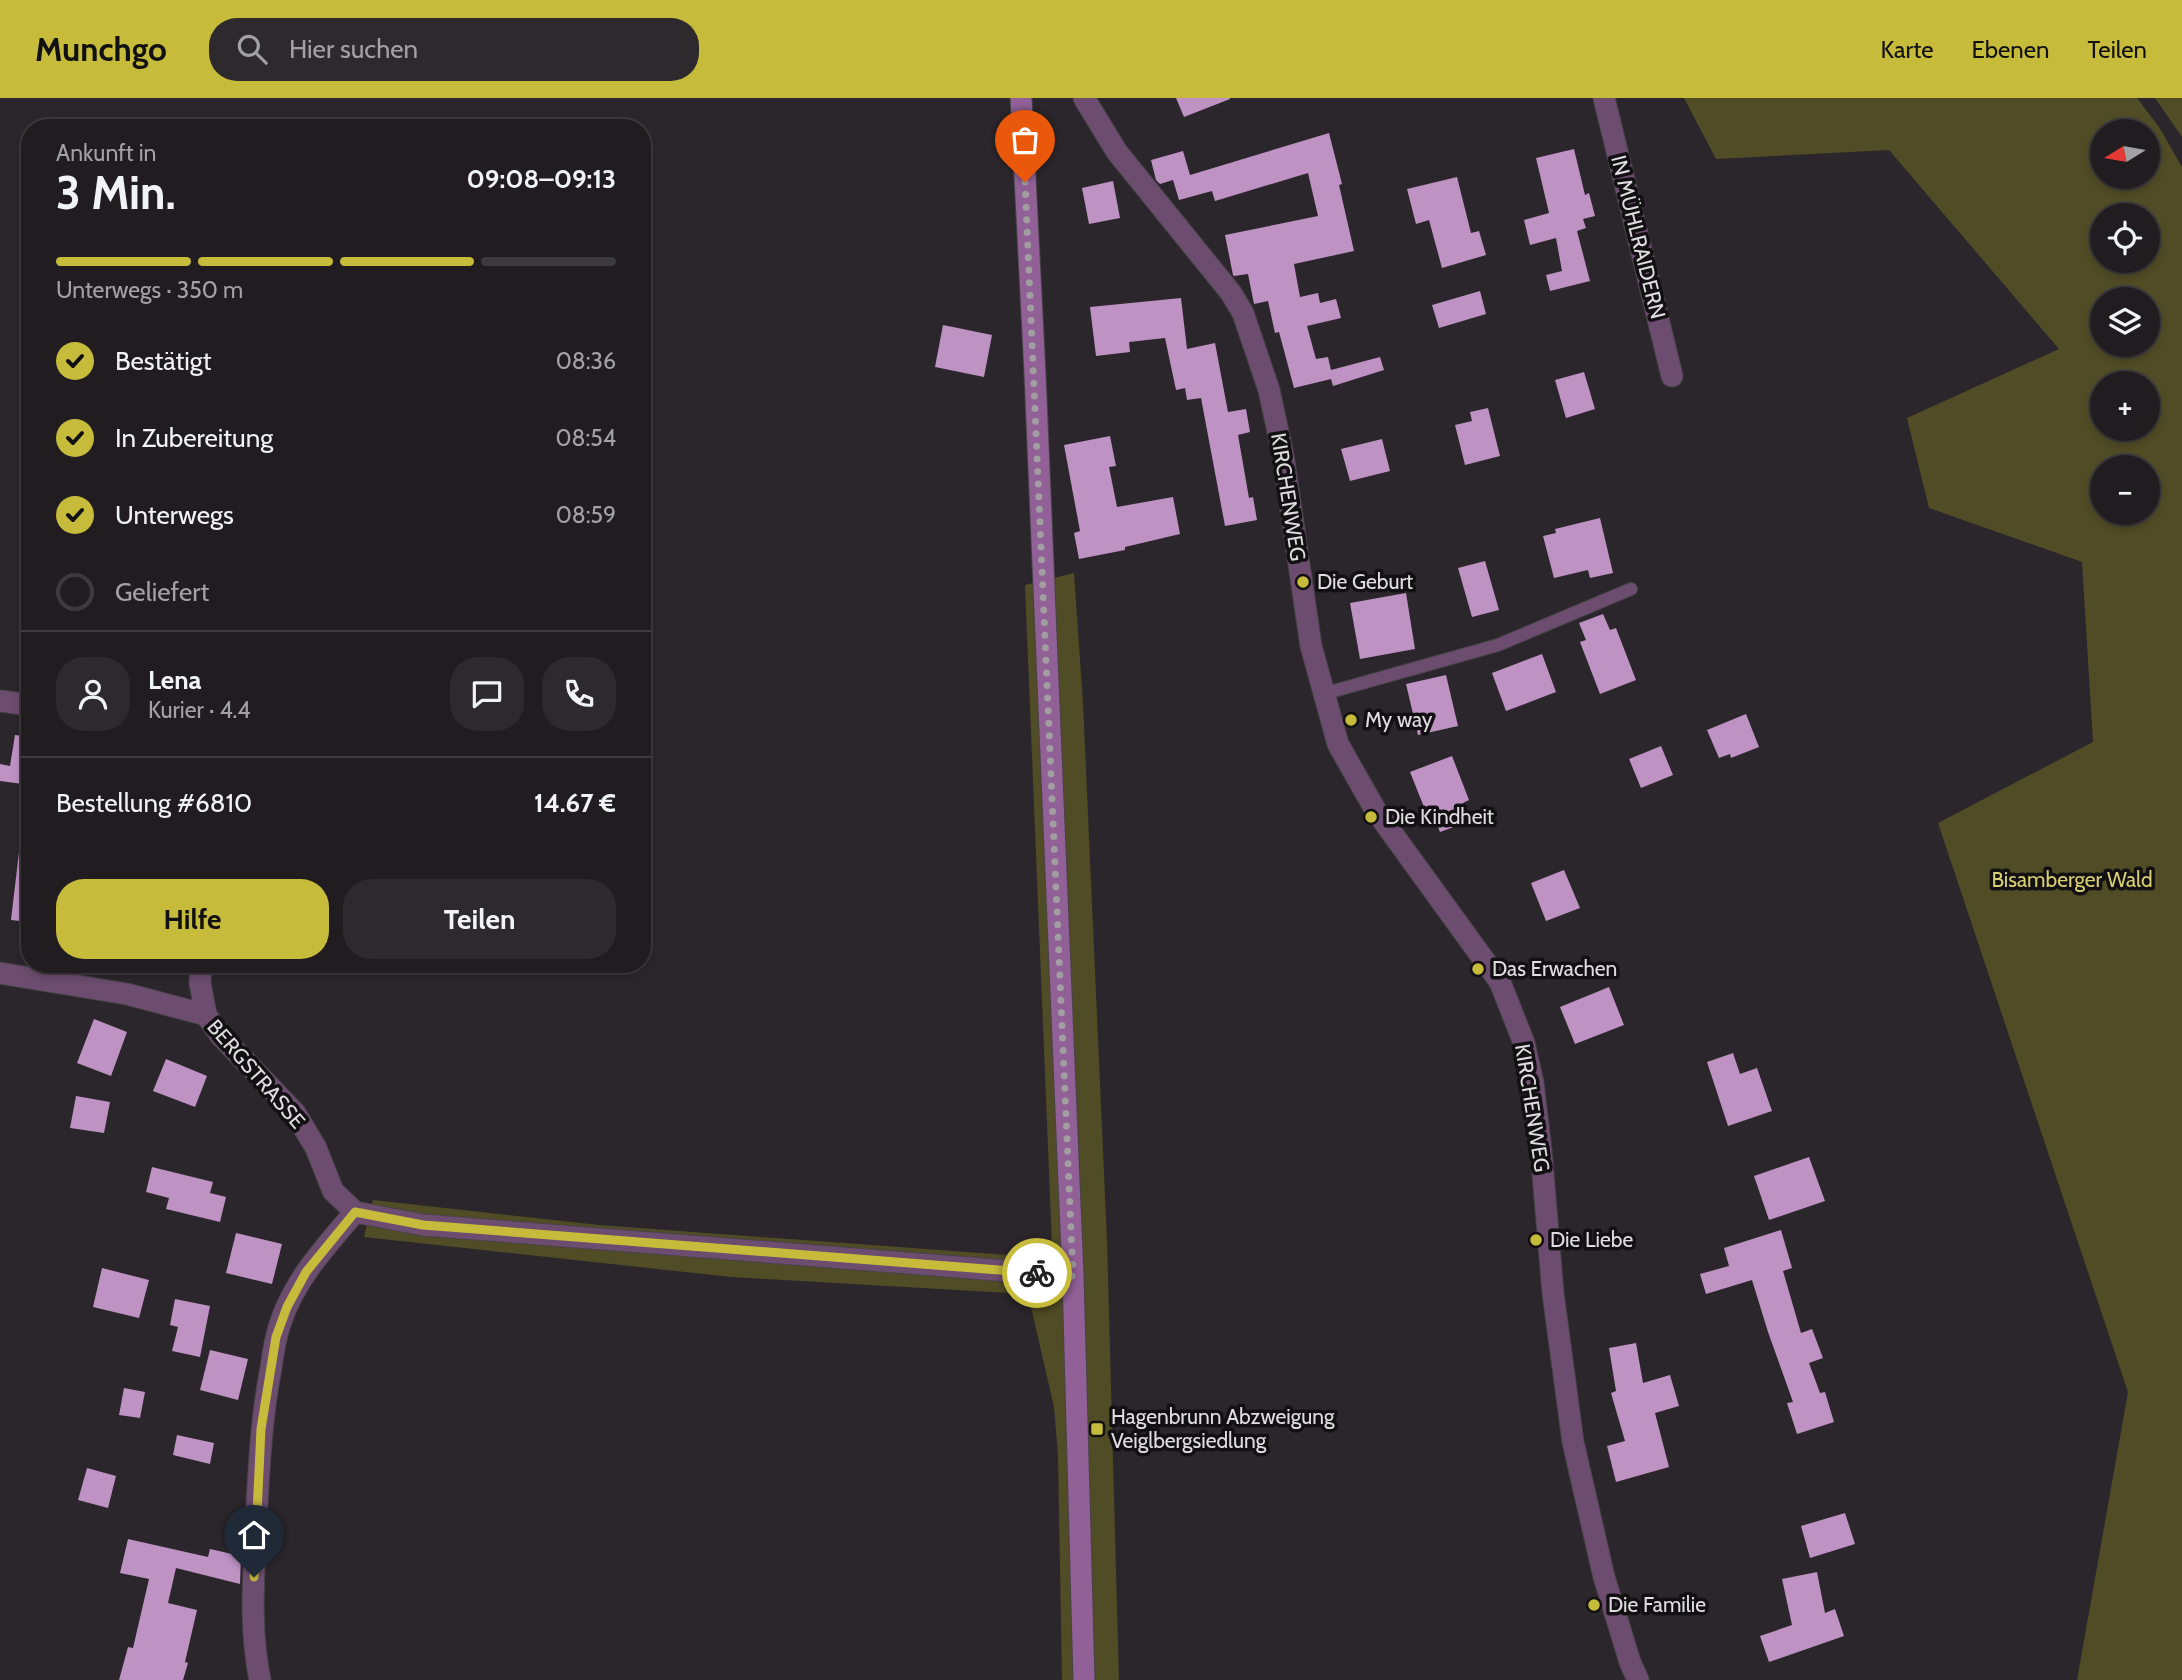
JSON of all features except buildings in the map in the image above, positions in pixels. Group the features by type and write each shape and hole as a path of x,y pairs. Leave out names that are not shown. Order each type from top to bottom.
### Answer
{"main road":[{"path":"1021,98 1073,1276 1084,1680"}],"street":[{"name":"KIRCHENWEG","path":"1084,98 1117,152 1231,293 1243,313 1269,390 1283,455 1311,646 1338,744 1376,811 1500,982 1524,1044 1533,1083 1553,1293 1573,1442 1604,1577 1638,1680"},
{"name":"IN MÜHLRAIDERN","path":"1604,98 1672,376"},
{"path":"0,701 21,704"},
{"name":"BERGSTRASSE","path":"0,972 127,995 206,1015 221,1036 295,1113 316,1149 333,1191 355,1212"},
{"path":"201,973 206,1015"},
{"path":"260,1680 252,1616 258,1481 261,1429 276,1337 287,1307 306,1272 355,1212 423,1225 1073,1276"}],"lane":[{"path":"1323,694 1485,649 1631,589"}],"green space":[{"name":"Bisamberger Wald","path":"1684,98 2137,98 2153,119 2090,119 2090,189 2160,189 2160,129 2182,167 2182,1680 2077,1680 2128,1392 1938,823 2093,742 2082,562 1929,508 1907,418 2059,349 1889,150 1716,159"},
{"path":"2155,98 2182,98 2182,137"},
{"path":"1074,573 1083,703 1107,1240 1119,1680 1062,1680 1058,1456 1054,1407 1028,1294 731,1277 364,1237 373,1200 599,1225 1034,1257 1052,1245 1025,585"}],"way so far":[{"path":"1025,182 1073,1276 1037,1273"}],"place":[{"name":"Die Geburt","path":"1303,582"},
{"name":"My way","path":"1351,720"},
{"name":"Die Kindheit","path":"1371,817"},
{"name":"Das Erwachen","path":"1478,969"},
{"name":"Die Liebe","path":"1536,1240"},
{"name":"Hagenbrunn Abzweigung Veiglbergsiedlung","path":"1097,1429"},
{"name":"Die Familie","path":"1594,1605"}],"route":[{"path":"254,1577 261,1429 276,1337 287,1307 306,1272 355,1212 423,1225 1037,1273"}]}
